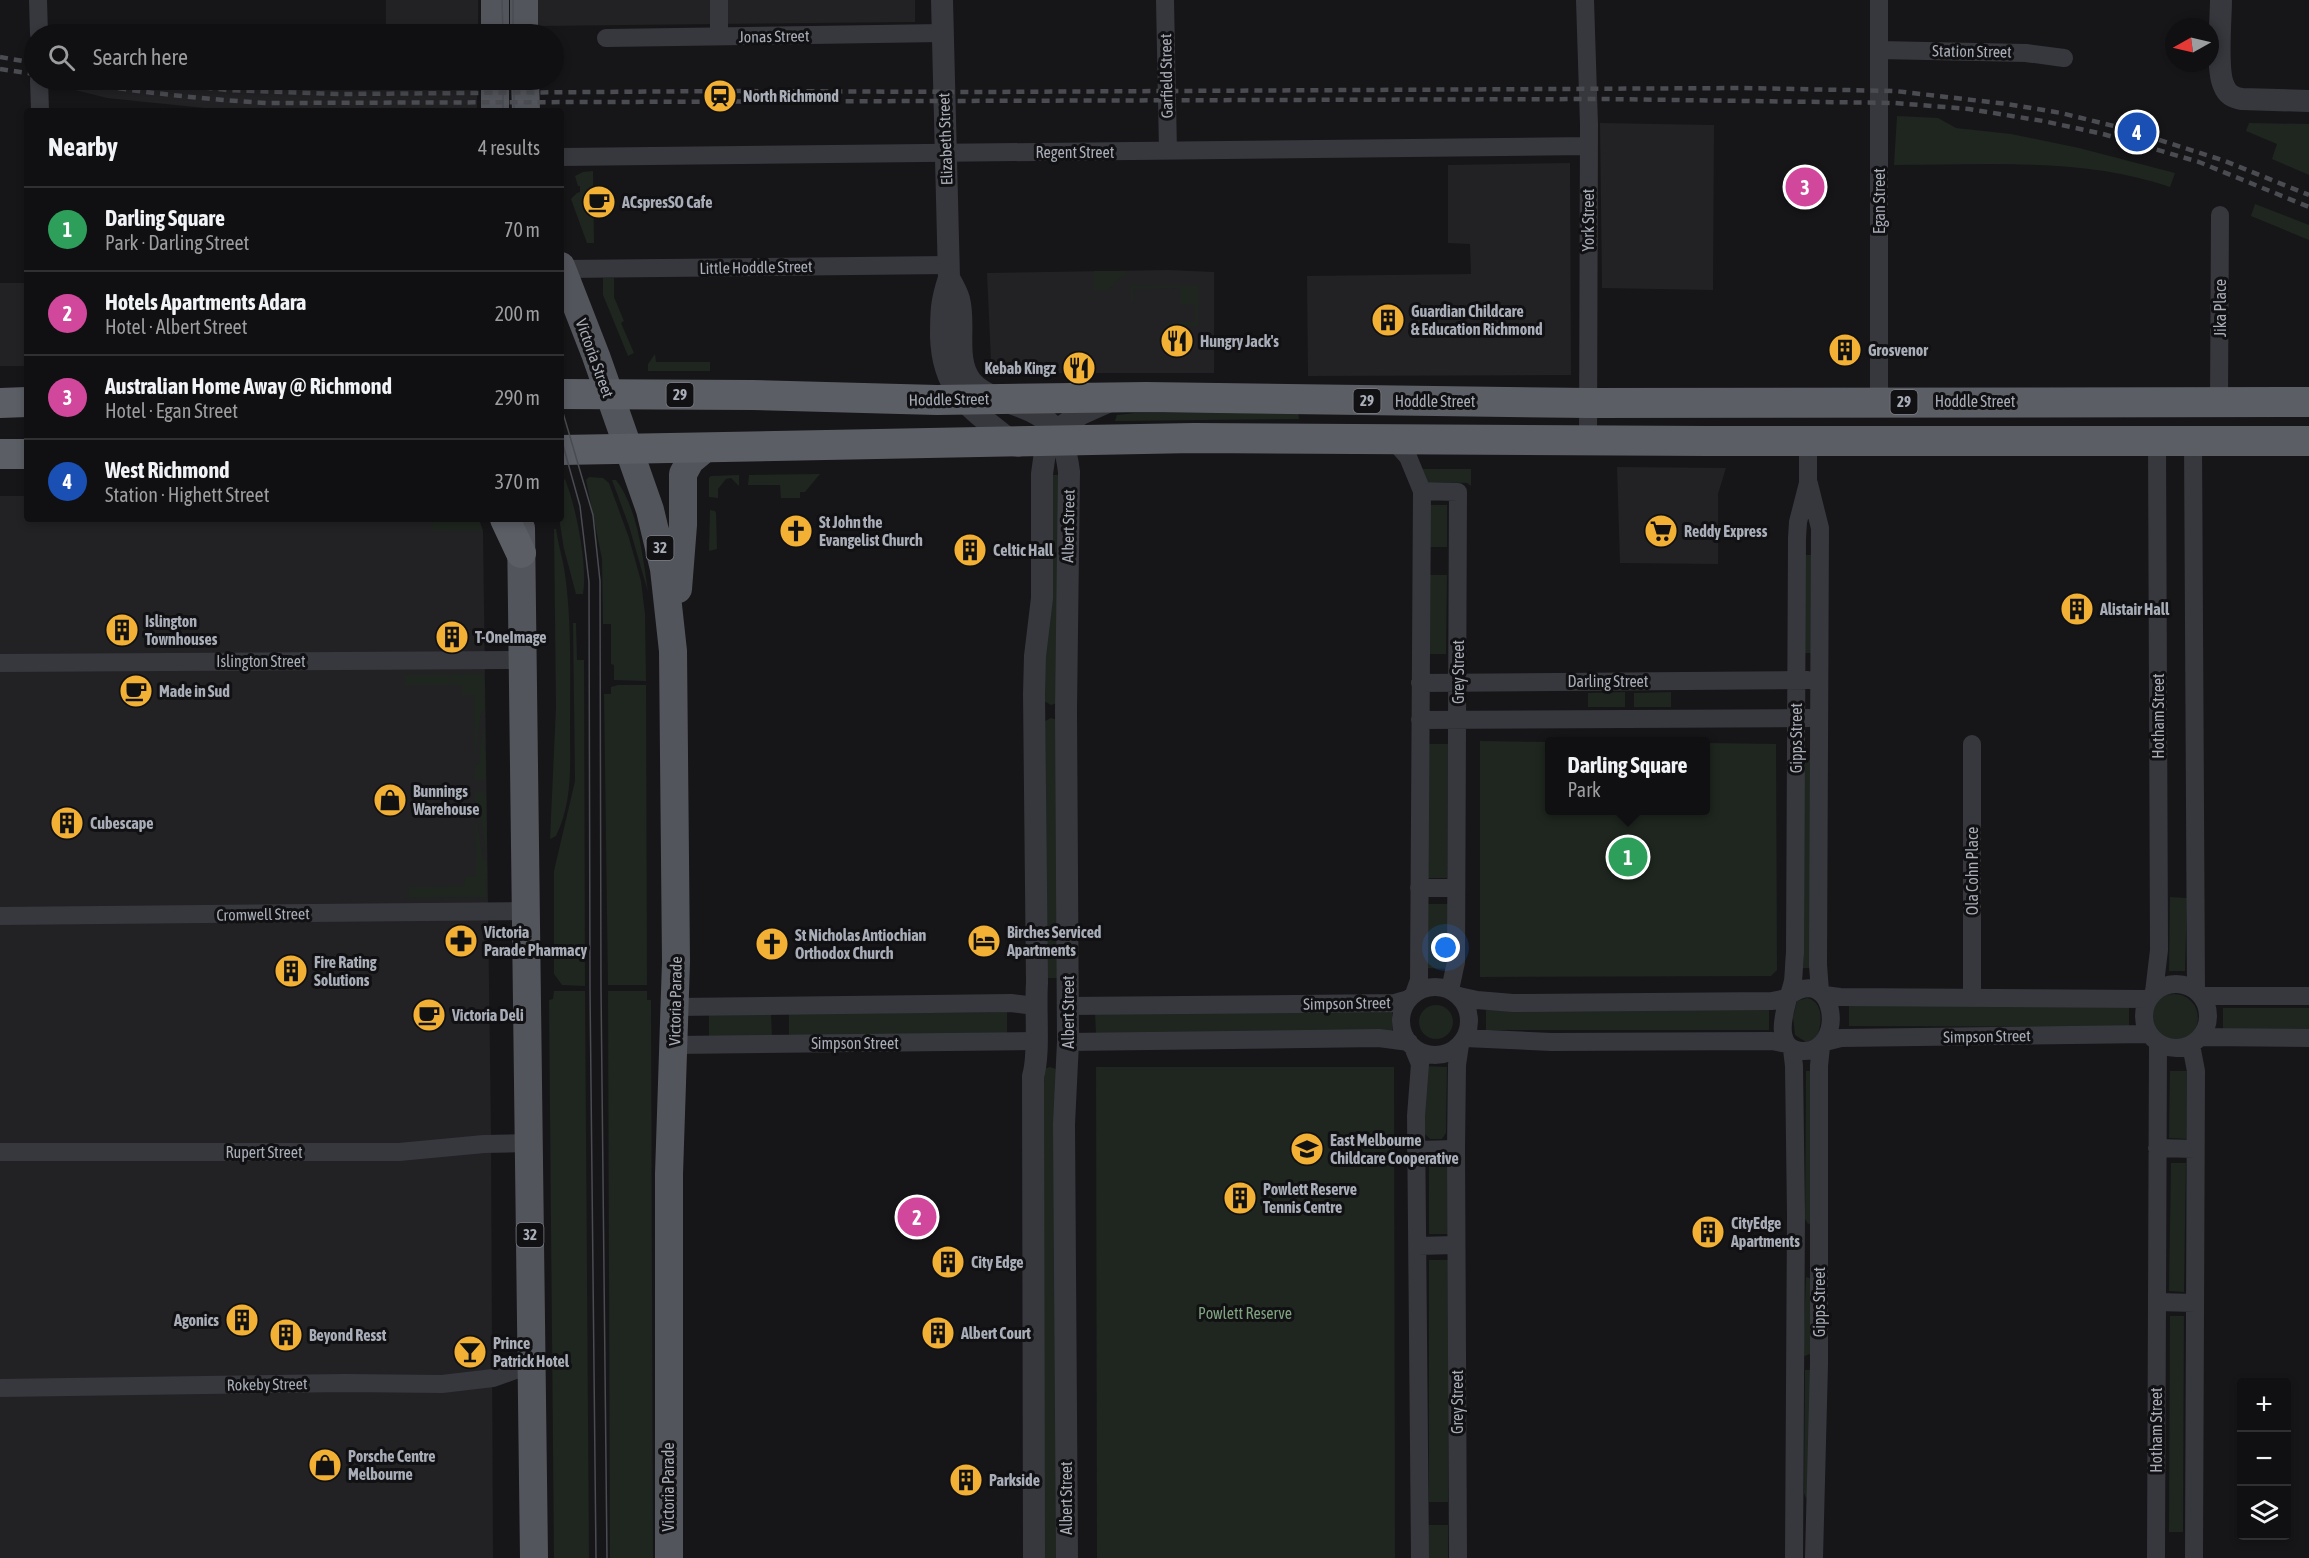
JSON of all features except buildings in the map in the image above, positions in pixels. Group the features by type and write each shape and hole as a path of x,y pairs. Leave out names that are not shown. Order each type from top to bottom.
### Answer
{"highway":[{"name":"Hoddle Street","path":"564,394 1588,403 2309,402"},
{"path":"0,403 24,402"},
{"path":"564,450 1011,441 1057,437 1588,441 2309,441"},
{"path":"0,454 24,454"},
{"path":"506,522 521,553"}],"main road":[{"path":"495,0 495,24"},
{"path":"508,0 508,24"},
{"path":"524,0 524,24"},
{"path":"495,90 495,108"},
{"path":"509,90 509,108"},
{"path":"525,90 526,108"},
{"name":"Victoria Street","path":"564,273 628,450"},
{"path":"673,651 682,535 683,474 690,461 707,447"},
{"name":"Victoria Parade","path":"628,450 650,510 661,553 673,651 675,1007 669,1174 669,1558"},
{"name":"32","path":"521,522 534,1558"}],"street":[{"path":"38,0 39,24"},
{"path":"719,0 719,36"},
{"name":"Elizabeth Street","path":"942,0 949,272 940,308 942,358 949,380 963,399 1011,441"},
{"name":"Garfield Street","path":"1165,0 1168,151"},
{"name":"York Street","path":"1585,0 1588,147 1588,441"},
{"name":"Egan Street","path":"1879,0 1879,402"},
{"path":"2221,0 2222,79 2229,93 2235,98 2247,100 2309,101"},
{"name":"Jonas Street","path":"606,38 942,33"},
{"name":"Station Street","path":"1879,50 2026,52 2064,58"},
{"path":"39,90 40,108"},
{"name":"Regent Street","path":"564,158 945,152 1588,147"},
{"name":"Jika Place","path":"2219,402 2220,215"},
{"name":"Little Hoddle Street","path":"564,268 949,272"},
{"name":"Elizabeth Street","path":"949,272 960,306 964,368 974,384 997,398"},
{"path":"997,398 1033,411 1048,421 1057,437 1071,420 1123,398"},
{"name":"Albert Street","path":"1034,1558 1033,1076 1036,1063 1037,983 1034,712 1035,664 1042,598 1043,462 1057,437"},
{"name":"Albert Street","path":"1057,437 1069,472 1066,711 1068,1042 1064,1124 1067,1558"},
{"path":"1392,440 1409,459 1422,491 1419,980 1403,1009 1401,1021 1403,1032 1420,1064 1416,1150 1420,1558"},
{"path":"2193,440 2199,993"},
{"name":"Albert Street","path":"1011,441 1031,462 1043,497"},
{"name":"Gipps Street","path":"1788,996 1795,953 1797,538 1798,522 1808,483 1808,441"},
{"name":"Hotham Street","path":"2151,995 2159,950 2157,441"},
{"name":"Gipps Street","path":"1808,483 1820,524 1818,965 1822,993"},
{"name":"Grey Street","path":"1422,491 1458,492 1455,993"},
{"path":"1797,538 1820,538"},
{"name":"Islington Street","path":"0,663 522,660"},
{"name":"Darling Street","path":"1420,683 1819,680"},
{"path":"1034,712 1066,711"},
{"path":"1420,720 1819,718"},
{"name":"Ola Cohn Place","path":"1972,744 1972,997"},
{"path":"1796,745 1819,745"},
{"path":"1419,888 1456,888"},
{"name":"Cromwell Street","path":"0,916 526,911"},
{"path":"1411,997 1432,987 1477,1000 1513,1003 1772,1001 1805,988 1814,988 1822,993 1840,997 2151,995 2164,986 2175,983 2186,985 2199,993 2207,1006 2208,1017 2206,1028 2196,1041 2194,1558"},
{"path":"1036,1041 1379,1038 1411,1045 1422,1052 1442,1055 1452,1052 1462,1042 1469,1028 1470,1016 1466,1005 1455,993"},
{"path":"1462,1042 1772,1041 1809,1051 1823,1044 1829,1032 1829,1008 1822,993"},
{"path":"2199,993 2309,996"},
{"path":"2151,995 2143,1017 2145,1026 2153,1039 2174,1049 2196,1041 2309,1038"},
{"path":"1788,996 1783,1021 1790,1046"},
{"name":"Simpson Street","path":"1068,1006 1395,1003 1411,997"},
{"path":"675,1007 1011,1003 1068,1006"},
{"name":"Simpson Street","path":"1823,1044 1841,1038 2153,1039"},
{"name":"Hotham Street","path":"2153,1039 2157,1148 2156,1558"},
{"name":"Simpson Street","path":"674,1045 1036,1041"},
{"name":"Grey Street","path":"1458,1558 1456,1149 1457,1065 1462,1042"},
{"name":"Gipps Street","path":"1814,1558 1819,1364 1819,1066 1823,1044"},
{"name":"Gipps Street","path":"1790,1046 1794,1066 1796,1270 1794,1558"},
{"name":"Rupert Street","path":"0,1152 399,1152 484,1144 528,1143"},
{"path":"2157,1148 2195,1149"},
{"path":"1416,1150 1456,1149"},
{"path":"1418,1246 1456,1245"},
{"path":"1796,1270 1819,1271"},
{"path":"2157,1302 2195,1303"},
{"name":"Rokeby Street","path":"0,1388 345,1383 442,1384 493,1378 532,1364"},
{"path":"1795,1364 1819,1364"}],"shaded area":[{"path":"386,0 478,0 478,24 386,24"},
{"path":"538,0 915,0 915,22 564,26 538,24"},
{"path":"75,90 477,90 477,108 204,108 107,98"},
{"path":"1600,123 1714,125 1713,290 1602,288"},
{"path":"1570,163 1571,375 1308,376 1307,276 1471,274 1470,244 1448,243 1448,165"},
{"path":"1168,270 1214,272 1214,373 1000,373 994,369 991,361 987,273"},
{"path":"0,283 24,283 24,366 0,366"},
{"path":"1617,467 1726,468 1718,494 1718,564 1620,563"},
{"path":"0,496 24,496 24,522 433,522 433,531 483,531 491,1133 493,1558 0,1558"}],"green space":[{"path":"1897,116 1938,118 1956,128 2011,134 2079,148 2175,173 2170,187 2137,177 2069,167 1998,164 1894,165"},
{"path":"2249,123 2309,124 2309,175 2272,159 2277,144 2246,131"},
{"path":"593,171 594,243 587,243 571,199 580,192 575,176"},
{"path":"2255,204 2309,225 2309,240 2251,216"},
{"path":"1094,271 1125,271 1125,276 1119,278 1109,290 1094,290"},
{"path":"603,278 614,278 614,297 624,321 621,323 634,353 628,356 603,295"},
{"path":"1131,285 1199,286 1198,326 1179,326 1179,322 1195,322 1195,305 1180,304 1179,288 1134,289 1133,303"},
{"path":"655,354 656,362 710,362 710,371 648,371 648,364"},
{"path":"1298,412 1299,419 1115,421 1117,415 1135,413"},
{"path":"1420,469 1471,469 1471,486 1467,483 1423,482"},
{"path":"820,474 805,492 800,492 800,498 781,498 780,485 748,485 749,475"},
{"path":"739,475 739,486 731,478 726,479 718,489 718,498 709,497 709,478 711,476"},
{"path":"1052,475 1059,475 1057,703 1051,705 1044,701"},
{"path":"589,477 603,478 609,483 629,538 641,581 645,614 646,681 614,680 614,665 611,664 611,624 603,624 602,559 586,480"},
{"path":"564,480 580,536 584,568 583,594 576,594 564,549 560,524 564,522"},
{"path":"612,480 616,480 630,505 641,549 648,592 629,526"},
{"path":"1429,505 1447,505 1447,547 1429,547"},
{"path":"710,510 716,513 717,549 709,551"},
{"path":"433,522 480,522 483,531 433,531"},
{"path":"554,529 556,529 564,568 569,612 570,769 565,810 556,836 550,839 556,707"},
{"path":"1804,555 1811,555 1811,653 1804,653"},
{"path":"1429,575 1447,575 1446,654 1428,654"},
{"path":"573,623 576,623 577,660 584,660 585,986 562,985 554,974 554,871 575,781"},
{"path":"484,674 485,710 481,713 475,761 474,695 462,695 462,685 405,685 405,675"},
{"path":"646,685 647,985 608,985 604,694 611,694 611,687"},
{"path":"1625,692 1625,707 1588,707 1588,693"},
{"path":"1671,692 1671,707 1634,707 1634,693"},
{"path":"484,716 486,780 475,780 475,766 479,763"},
{"path":"1051,718 1057,720 1057,978 1046,978 1045,721"},
{"path":"1480,741 1545,742 1545,815 1710,815 1710,743 1776,744 1777,970 1771,976 1480,977"},
{"path":"1429,744 1448,744 1447,878 1428,878"},
{"path":"1804,760 1811,760 1810,968 1803,968"},
{"path":"475,792 486,792 487,856 479,808 475,805"},
{"path":"475,811 483,859 487,861 487,879 485,880 487,897 409,898 409,887 464,886 465,877 476,876"},
{"path":"2170,897 2187,898 2185,971 2169,971"},
{"path":"1427,904 1448,904 1448,969 1427,968"},
{"path":"554,991 585,991 589,1558 554,1558 549,1000 553,999"},
{"path":"608,991 647,991 647,1000 651,1000 653,1558 610,1558"},
{"path":"2174,994 2191,1001 2198,1018 2191,1035 2174,1042 2157,1035 2150,1018 2157,1001"},
{"path":"1807,998 1817,1004 1821,1021 1816,1039 1806,1042 1795,1035 1793,1017 1797,1001"},
{"path":"1436,1005 1448,1010 1453,1022 1448,1034 1436,1039 1424,1034 1419,1022 1424,1010"},
{"path":"1849,1006 2129,1006 2129,1027 1849,1026"},
{"path":"2223,1008 2309,1008 2309,1030 2223,1030"},
{"path":"1486,1010 1769,1010 1769,1030 1486,1030"},
{"path":"1392,1011 1392,1032 1096,1034 1095,1012"},
{"path":"1007,1012 1007,1034 789,1036 789,1014"},
{"path":"709,1014 771,1014 772,1036 709,1036"},
{"path":"1425,1066 1447,1067 1446,1133 1442,1139 1430,1139 1425,1134"},
{"path":"1050,1067 1056,1069 1059,1558 1043,1558 1044,1069"},
{"name":"Powlett Reserve","path":"1096,1067 1394,1067 1395,1558 1097,1558"},
{"path":"1806,1071 1813,1071 1812,1223 1808,1224 1805,1219"},
{"path":"2170,1071 2187,1071 2187,1139 2169,1138"},
{"path":"1429,1163 1448,1164 1448,1234 1429,1234"},
{"path":"2171,1163 2186,1163 2184,1292 2169,1291"},
{"path":"1429,1260 1448,1260 1448,1502 1429,1502"},
{"path":"1806,1277 1812,1279 1810,1354 1805,1356 1803,1354"},
{"path":"2170,1316 2184,1316 2183,1532 2169,1532"},
{"path":"1805,1370 1811,1370 1809,1498 1806,1498 1804,1493"},
{"path":"1428,1525 1448,1525 1448,1558 1428,1558"}],"tram line":[{"path":"502,0 503,24"},
{"path":"513,0 513,24"},
{"path":"503,90 503,108"},
{"path":"514,90 514,108"},
{"path":"564,416 593,515 600,581 601,988 607,1558"},
{"path":"564,449 580,506 589,582 590,989 596,1558"}],"railway":[{"path":"0,57 24,61"},
{"path":"0,69 24,73"},
{"path":"227,90 338,94 1744,88 1895,91 2007,104 2061,113 2122,128 2225,161 2309,195"},
{"path":"131,90 266,103 1603,99 1895,103 1969,109 2103,134 2199,162 2309,207"}],"place":[{"name":"North Richmond","path":"720,96"},
{"name":"West Richmond","path":"2137,132"},
{"name":"Australian Home Away @ Richmond","path":"1805,187"},
{"name":"ACspresSO Cafe","path":"599,202"},
{"name":"Guardian Childcare & Education Richmond","path":"1388,320"},
{"name":"Hungry Jack's","path":"1177,341"},
{"name":"Grosvenor","path":"1845,350"},
{"name":"Kebab Kingz","path":"1079,368"},
{"name":"St John the Evangelist Church","path":"796,531"},
{"name":"Reddy Express","path":"1661,531"},
{"name":"Celtic Hall","path":"970,550"},
{"name":"Alistair Hall","path":"2077,609"},
{"name":"Islington Townhouses","path":"122,630"},
{"name":"T-OneImage","path":"452,637"},
{"name":"Made in Sud","path":"136,691"},
{"name":"Bunnings Warehouse","path":"390,800"},
{"name":"Cubescape","path":"67,823"},
{"name":"Darling Square","path":"1628,857"},
{"name":"Victoria Parade Pharmacy","path":"461,941"},
{"name":"Birches Serviced Apartments","path":"984,941"},
{"name":"St Nicholas Antiochian Orthodox Church","path":"772,944"},
{"name":"Fire Rating Solutions","path":"291,971"},
{"name":"Victoria Deli","path":"429,1015"},
{"name":"East Melbourne Childcare Cooperative","path":"1307,1149"},
{"name":"Powlett Reserve Tennis Centre","path":"1240,1198"},
{"name":"Hotels Apartments Adara","path":"917,1217"},
{"name":"CityEdge Apartments","path":"1708,1232"},
{"name":"City Edge","path":"948,1262"},
{"name":"Agonics","path":"242,1320"},
{"name":"Albert Court","path":"938,1333"},
{"name":"Beyond Resst","path":"286,1335"},
{"name":"Prince Patrick Hotel","path":"470,1352"},
{"name":"Porsche Centre Melbourne","path":"325,1465"},
{"name":"Parkside","path":"966,1480"}]}
